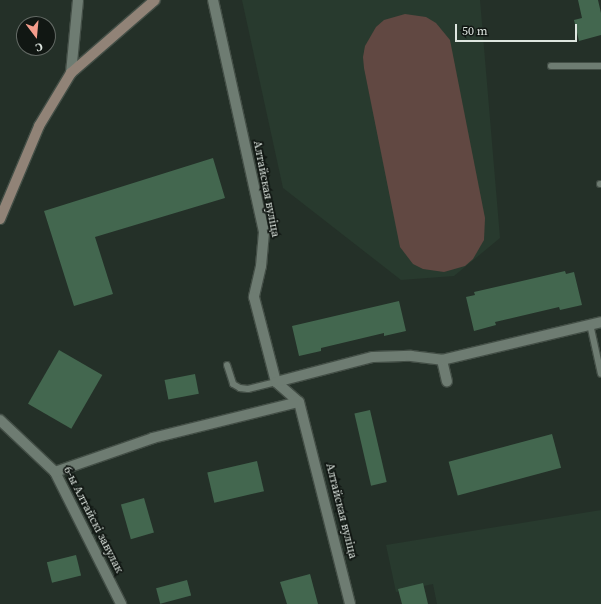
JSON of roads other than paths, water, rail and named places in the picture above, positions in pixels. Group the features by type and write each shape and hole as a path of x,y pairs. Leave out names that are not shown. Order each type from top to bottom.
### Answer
{"main road":[{"path":"0,217 38,126 71,73 156,0"}],"street":[{"path":"71,73 78,0"},
{"name":"Алтайская вуліца","path":"213,0 264,232 261,266 254,297 276,382"},
{"path":"276,382 373,358 411,356 442,360 601,322"},
{"path":"442,360 447,381"},
{"path":"276,382 299,402"},
{"path":"55,472 153,438 299,402"},
{"name":"Алтайская вуліца","path":"299,402 350,604"},
{"name":"6-ы Алтайскі завулак","path":"0,420 55,472 121,604"}],"lane":[{"path":"551,66 601,66"},
{"path":"590,324 601,374"},
{"path":"227,365 233,384 240,388 248,389 276,382"}]}
